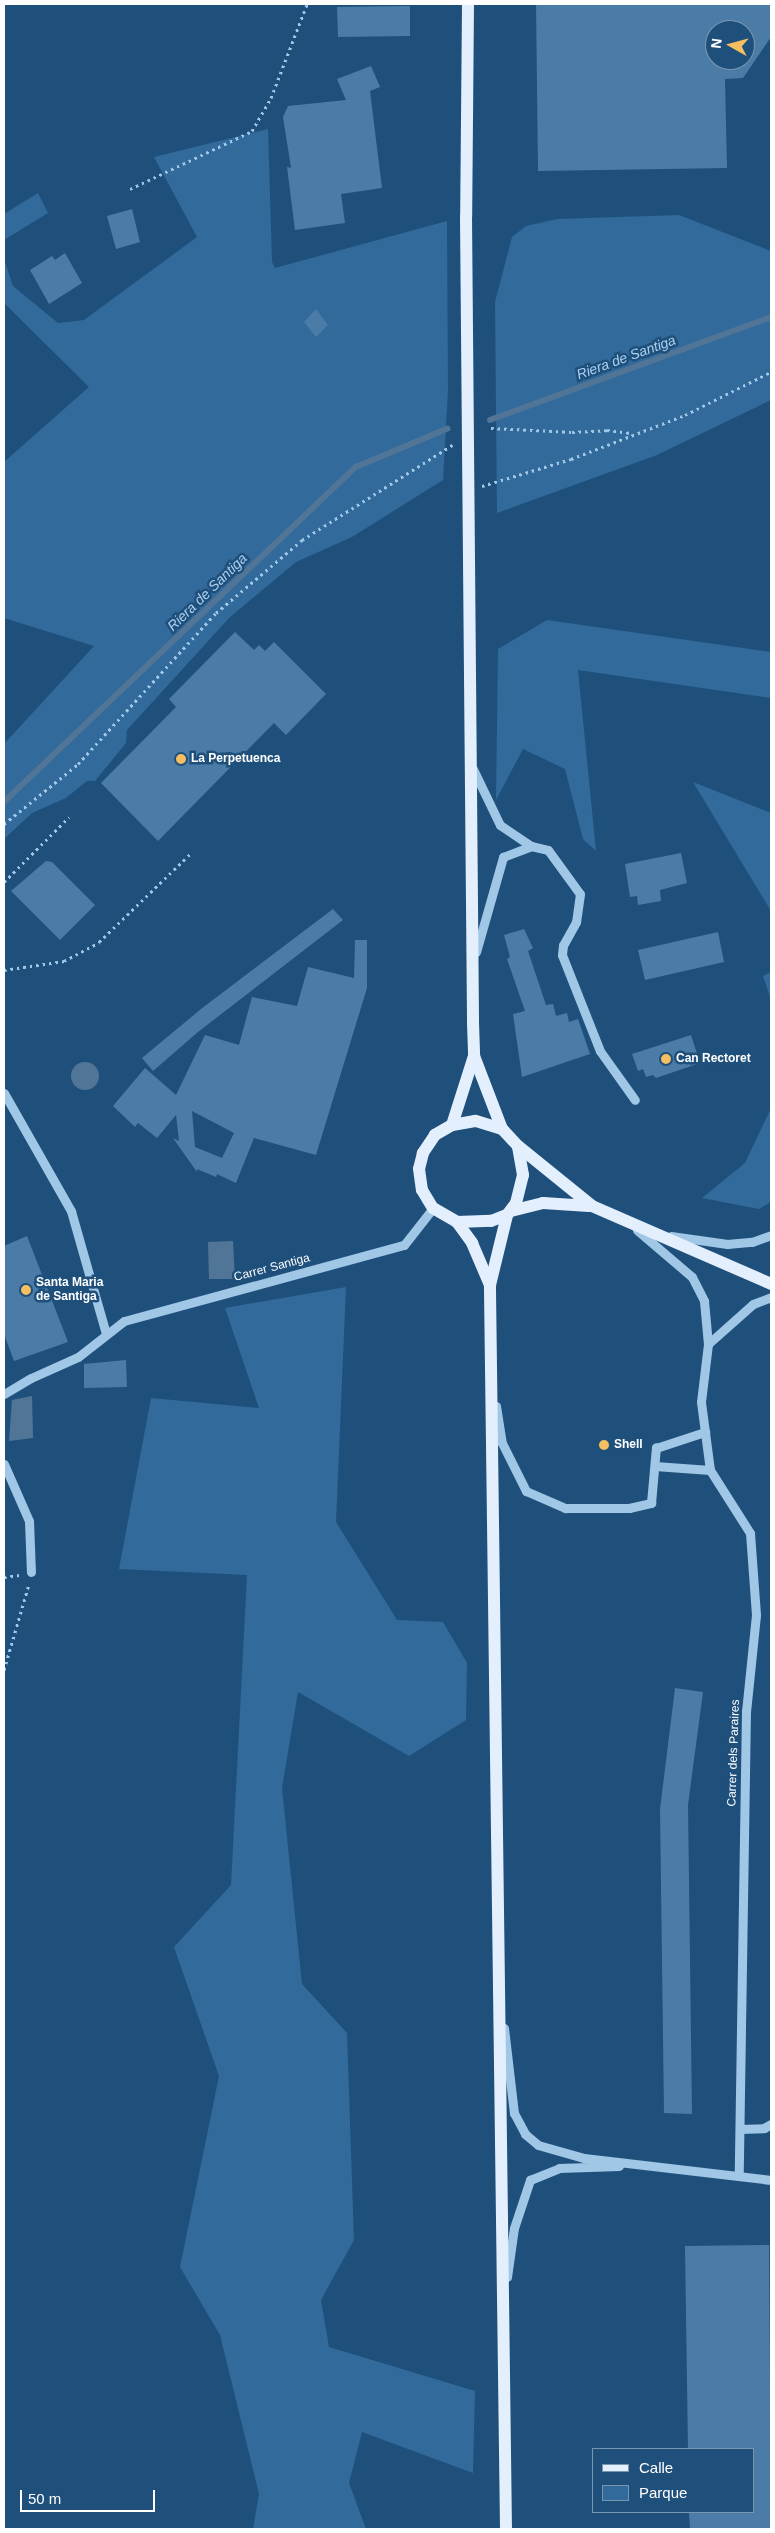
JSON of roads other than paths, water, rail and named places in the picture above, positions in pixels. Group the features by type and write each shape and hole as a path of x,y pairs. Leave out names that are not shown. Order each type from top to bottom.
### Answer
{"main road":[{"path":"452,1125 474,1056 466,217 468,4"},
{"path":"474,1056 502,1129 518,1146 592,1206 771,1284"},
{"path":"490,1285 472,1243 457,1222 432,1208 422,1190 421,1161 435,1135 452,1125 475,1121 502,1129"},
{"path":"506,2529 490,1285 509,1213 523,1175 518,1146"},
{"path":"457,1222 491,1221 509,1213 543,1203 592,1206"}],"street":[{"path":"472,769 500,825 531,846 548,850 580,894 576,922 563,945 562,955 600,1051 636,1100"},
{"path":"472,967 503,857 531,846"},
{"path":"4,1093 71,1211 106,1334"},
{"name":"Carrer Santiga","path":"4,1394 31,1378 78,1357 124,1321 404,1245 432,1208"},
{"name":"Carrer dels Paraires","path":"621,1218 665,1251 692,1277 704,1301 708,1344 701,1402 710,1470 750,1533 756,1614 746,1711 739,2176"},
{"path":"650,1232 727,1244 752,1242 771,1235"},
{"path":"708,1344 752,1304 771,1297"},
{"path":"492,1378 502,1443 519,1479 526,1491 564,1508 628,1508 651,1504 656,1466 656,1448 705,1432"},
{"path":"4,1464 29,1521 31,1572"},
{"path":"656,1466 710,1470"},
{"path":"500,1996 514,2112 525,2134 538,2145 584,2158 771,2180"},
{"path":"740,2129 764,2128 771,2124"},
{"path":"504,2303 514,2228 530,2180 559,2168 652,2165"}],"waterway":[{"name":"Riera de Santiga","path":"490,420 771,317"},
{"name":"Riera de Santiga","path":"4,802 356,467 447,429"}],"place":[{"name":"La Perpetuenca","path":"181,759"},
{"name":"Can Rectoret","path":"666,1059"},
{"name":"Santa Maria de Santiga","path":"26,1290"},
{"name":"Shell","path":"604,1445"}]}
